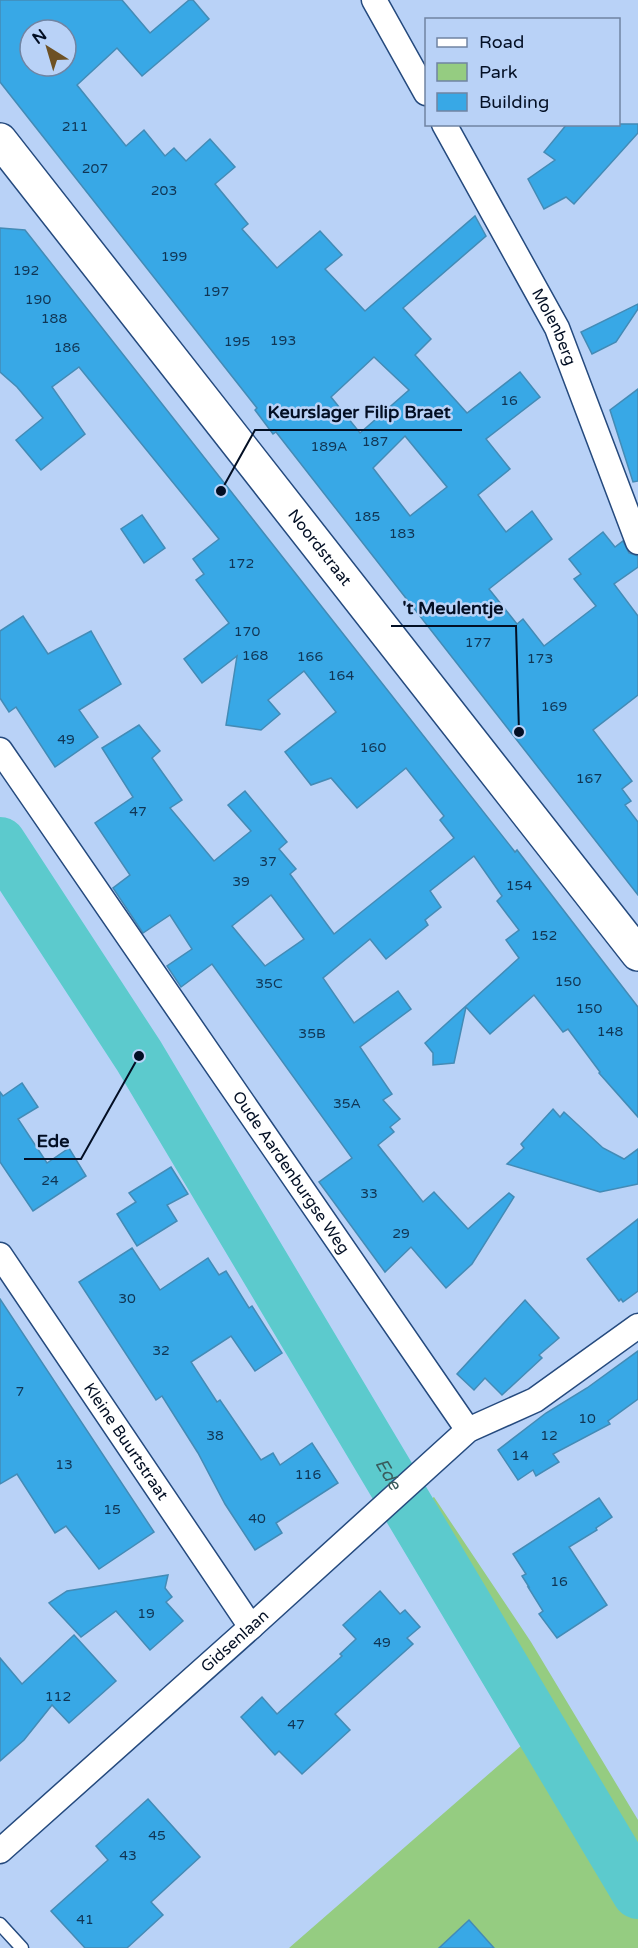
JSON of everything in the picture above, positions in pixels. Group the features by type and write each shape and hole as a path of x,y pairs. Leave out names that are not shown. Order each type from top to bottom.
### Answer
{"street":[{"path":"374,0 425,91"},
{"name":"Molenberg","path":"445,126 557,328 638,542"},
{"name":"Noordstraat","path":"0,140 638,954"},
{"name":"Oude Aardenburgse Weg","path":"0,750 468,1430"},
{"name":"Kleine Buurtstraat","path":"0,1254 251,1627"},
{"path":"468,1430 535,1400 638,1326"},
{"name":"Gidsenlaan","path":"0,1851 468,1430"}],"lane":[{"path":"0,1924 22,1948"}],"green space":[{"path":"434,1497 531,1642 638,1820 638,1948 289,1948 530,1738 409,1513"}],"building":[{"path":"0,0 122,0 150,33 189,0 193,0 209,19 142,76 117,48 77,85 126,146 144,130 165,156 174,148 186,161 210,139 235,167 215,184 248,224 242,229 277,268 320,231 342,255 325,269 365,311 475,216 486,236 403,308 431,339 415,355 467,413 520,372 540,397 486,439 510,469 478,495 506,532 532,511 552,539 489,589 517,624 523,619 544,646 596,606 574,579 581,574 569,559 603,532 615,547 623,541 629,553 638,556 638,567 614,584 638,616 638,695 593,730 632,781 622,789 631,801 625,805 638,822 638,895 276,432 273,434 255,410 257,408 0,82","holes":["374,357 409,390 360,433 331,397","405,436 447,487 410,516 373,468"]},
{"path":"638,124 638,133 574,204 566,197 544,209 528,179 555,160 544,152 565,126"},
{"path":"0,228 25,230 515,852 517,850 638,1007 638,1117 599,1073 568,1029 563,1032 534,995 490,1034 466,1007 454,1063 433,1065 433,1053 425,1043 519,958 506,940 519,930 497,901 502,896 474,856 430,891 441,907 425,920 428,925 386,959 370,939 323,978 354,1023 398,991 411,1009 360,1047 392,1094 383,1100 400,1119 390,1127 394,1132 378,1145 423,1202 434,1192 468,1229 509,1193 514,1197 472,1264 446,1288 411,1247 385,1272 319,1182 352,1158 212,964 181,987 167,966 192,949 170,915 143,933 113,888 130,875 95,823 133,797 102,748 139,725 160,751 152,758 182,800 170,808 214,861 251,831 228,805 245,791 287,842 279,849 296,869 290,874 334,934 454,838 440,820 444,816 406,768 357,808 331,778 311,785 285,752 336,712 304,671 268,700 280,714 261,730 226,725 237,656 202,683 184,659 229,623 196,580 204,574 193,559 219,539 79,367 52,387 85,434 41,470 16,440 43,418 17,387 0,372","holes":["271,895 304,939 265,966 232,926"]},
{"path":"638,304 638,309 616,342 592,354 581,332"},
{"path":"638,389 638,481 633,482 610,410"},
{"path":"142,515 165,548 144,563 121,529"},
{"path":"23,616 48,654 91,631 121,684 79,710 98,737 55,767 16,707 9,712 0,698 0,631"},
{"path":"22,1083 38,1107 18,1119 47,1163 69,1148 86,1176 33,1211 0,1162 0,1092 3,1096"},
{"path":"553,1109 560,1117 564,1112 603,1148 624,1159 638,1149 638,1184 600,1192 507,1164 524,1148 521,1144"},
{"path":"171,1167 188,1194 167,1205 177,1221 137,1246 117,1214 136,1202 129,1193"},
{"path":"638,1219 638,1291 623,1302 621,1299 619,1301 587,1259"},
{"path":"132,1248 160,1290 208,1258 219,1275 226,1271 249,1308 252,1306 282,1353 255,1371 231,1336 191,1362 217,1402 220,1400 261,1460 273,1453 280,1465 312,1443 338,1483 276,1523 282,1533 255,1550 225,1504 198,1453 162,1396 156,1400 79,1282"},
{"path":"0,1299 154,1532 99,1569 66,1526 55,1533 17,1474 0,1484"},
{"path":"525,1300 559,1338 539,1355 542,1358 502,1395 485,1378 474,1390 457,1374"},
{"path":"638,1351 638,1399 608,1421 610,1424 553,1454 559,1462 536,1476 533,1470 518,1480 498,1450 546,1413 587,1388"},
{"path":"599,1498 612,1517 596,1528 597,1530 569,1547 607,1605 557,1638 539,1614 543,1611 522,1576 526,1574 513,1554"},
{"path":"168,1575 165,1588 172,1597 166,1602 183,1621 150,1650 116,1611 81,1637 49,1603 67,1591"},
{"path":"380,1591 400,1614 405,1610 420,1627 407,1638 413,1644 335,1714 350,1730 302,1774 279,1751 275,1755 241,1717 262,1697 277,1714 342,1656 340,1654 356,1639 343,1625"},
{"path":"74,1635 116,1681 69,1723 52,1705 24,1740 0,1761 0,1658 22,1684"},
{"path":"148,1799 200,1857 151,1902 163,1915 127,1948 85,1948 51,1911 108,1860 96,1846"},
{"path":"469,1920 494,1948 439,1948"}],"waterway":[{"name":"Ede","path":"0,843 139,1056 638,1893"}],"place":[{"name":"Keurslager Filip Braet","path":"221,491"},
{"name":"'t Meulentje","path":"519,732"},
{"name":"Ede","path":"139,1056"}]}
